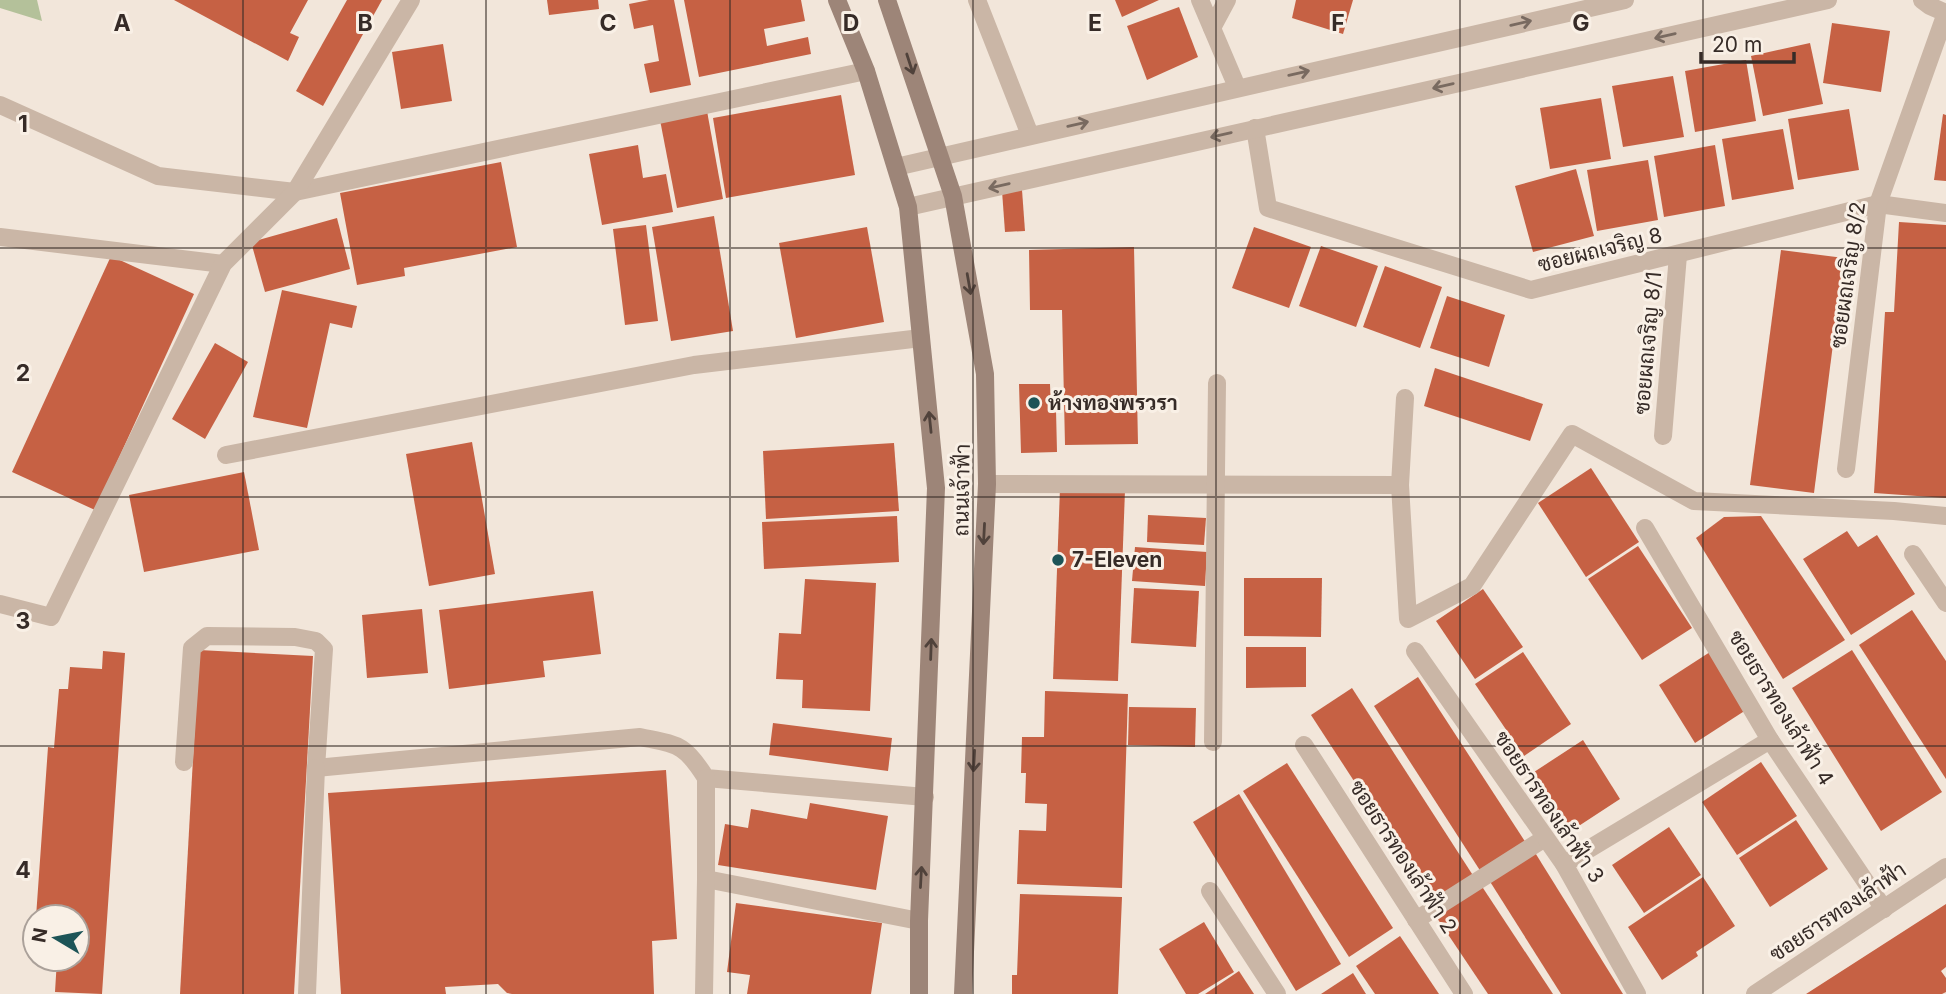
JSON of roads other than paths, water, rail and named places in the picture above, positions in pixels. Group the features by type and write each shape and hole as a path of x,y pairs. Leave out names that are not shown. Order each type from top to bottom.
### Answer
{"main road":[{"name":"ถนนเจ้าฟ้า","path":"837,0 866,71 908,206 936,488 919,921 919,994"},
{"name":"ถนนเจ้าฟ้า","path":"887,0 953,196 985,374 987,484 963,994"}],"street":[{"path":"0,604 51,617 223,264 295,192 411,0"},
{"path":"977,0 1030,135"},
{"path":"1200,0 1237,88"},
{"path":"1212,28 1227,0"},
{"path":"896,167 1625,0"},
{"path":"908,206 1828,0"},
{"path":"1922,0 1946,13"},
{"name":"ซอยผถเจริญ 8/2","path":"1846,469 1878,204 1946,13"},
{"path":"0,105 159,176 295,192 866,71"},
{"name":"ซอยผถเจริญ 8","path":"1255,128 1268,208 1531,290 1878,204 1946,213"},
{"path":"0,237 223,264"},
{"name":"ซอยผถเจริญ 8/1","path":"1663,436 1678,255"},
{"path":"226,456 694,365 921,338"},
{"path":"1213,742 1217,383"},
{"path":"1405,398 1400,485 1408,619 1472,586 1572,434 1694,501 1946,516"},
{"path":"987,484 1400,485"},
{"name":"ซอยธารทองเล้าฟ้า 4","path":"1645,528 1770,740 1884,909"},
{"path":"1913,554 1946,603"},
{"path":"184,762 192,648 207,636 295,637 316,641 324,649 316,768 307,994"},
{"name":"ซอยธารทองเล้าฟ้า 3","path":"1415,650 1564,864 1637,994"},
{"path":"316,768 639,737 676,744 692,756 706,778 704,994"},
{"path":"1564,864 1770,740"},
{"name":"ซอยธารทองเล้าฟ้า 2","path":"1304,745 1464,994"},
{"path":"706,778 925,797"},
{"path":"1416,920 1545,838"},
{"name":"ซอยธารทองเล้าฟ้า","path":"1755,994 1946,867"},
{"path":"706,879 919,921"},
{"path":"1210,891 1277,994"}],"place":[{"name":"ห้างทองพรวรา","path":"1034,403"},
{"name":"7-Eleven","path":"1058,560"}]}
